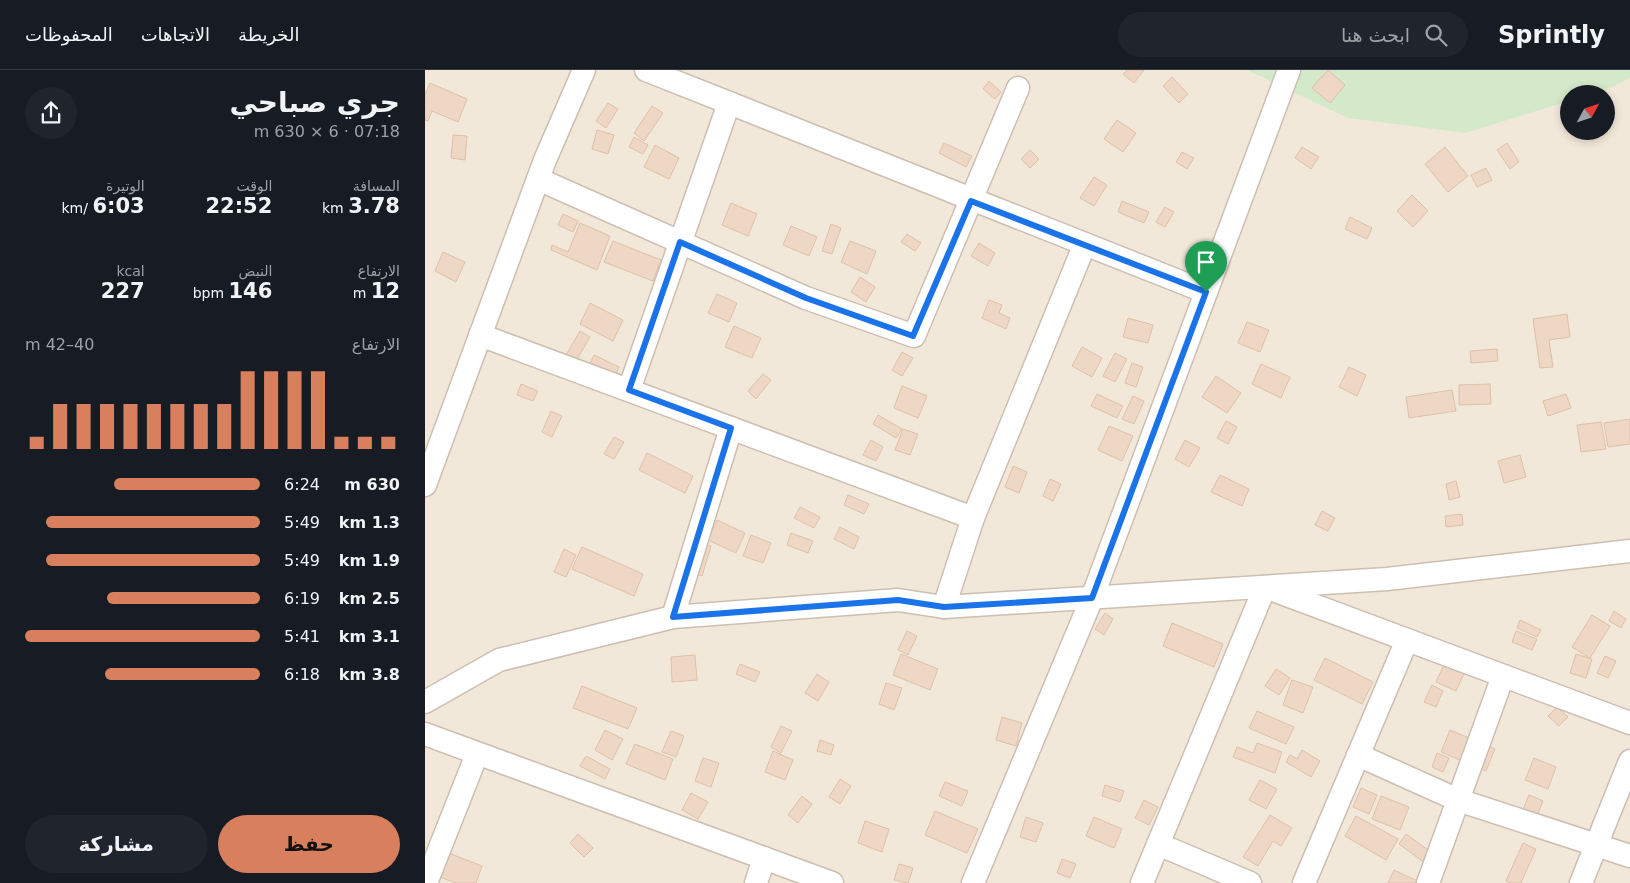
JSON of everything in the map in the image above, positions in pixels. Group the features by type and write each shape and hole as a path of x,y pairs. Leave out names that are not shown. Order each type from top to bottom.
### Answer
{"street":[{"path":"425,484 538,179 583,70"},
{"path":"646,70 1084,246 1206,292"},
{"path":"973,883 1092,598 1289,70"},
{"path":"538,179 806,298 913,336 1018,88"},
{"path":"629,390 729,104"},
{"path":"944,607 973,518 1084,246"},
{"path":"480,335 973,518"},
{"path":"673,617 731,428"},
{"path":"425,702 499,660 673,617 898,600 944,607 1387,579 1630,551"},
{"path":"1265,587 1630,723"},
{"path":"1142,883 1265,587"},
{"path":"1304,883 1407,640"},
{"path":"1427,883 1503,676"},
{"path":"425,734 832,883"},
{"path":"426,883 477,754"},
{"path":"1358,755 1458,800 1630,856"},
{"path":"1581,883 1630,761"},
{"path":"1158,844 1250,883"},
{"path":"756,883 764,858"}],"shaded area":[{"path":"425,70 1630,70 1630,883 425,883"}],"green space":[{"path":"1247,70 1630,70 1630,77 1615,86 1560,85 1560,104 1465,133 1348,118"}],"building":[{"path":"1127,70 1144,70 1134,83 1123,74"},
{"path":"1328,70 1345,85 1330,103 1312,88"},
{"path":"1172,77 1188,94 1179,103 1163,86"},
{"path":"989,81 1001,92 995,99 983,89"},
{"path":"430,83 467,99 458,122 432,111 428,121 425,120 425,95"},
{"path":"608,103 618,109 606,128 596,121"},
{"path":"652,106 663,113 644,141 634,133"},
{"path":"1117,120 1136,133 1123,152 1104,139"},
{"path":"597,130 614,135 608,154 592,149"},
{"path":"453,135 467,136 465,160 451,158"},
{"path":"634,137 648,145 643,154 629,147"},
{"path":"944,143 972,156 966,167 939,153"},
{"path":"1507,143 1519,162 1510,169 1497,150"},
{"path":"655,145 679,158 669,179 644,167"},
{"path":"1302,147 1319,157 1311,169 1295,158"},
{"path":"1445,147 1468,176 1448,192 1425,164"},
{"path":"1030,150 1039,159 1030,168 1021,159"},
{"path":"1182,152 1194,158 1187,169 1176,162"},
{"path":"1486,168 1492,180 1477,187 1471,175"},
{"path":"1094,177 1107,185 1094,206 1080,198"},
{"path":"1412,195 1428,211 1413,227 1397,211"},
{"path":"1122,201 1149,212 1144,223 1118,212"},
{"path":"731,203 757,214 748,236 722,225"},
{"path":"1165,207 1174,212 1165,227 1156,222"},
{"path":"563,214 578,221 573,232 558,225"},
{"path":"1350,217 1372,228 1367,239 1345,229"},
{"path":"580,223 610,236 597,270 551,250 552,245 568,252"},
{"path":"831,224 841,228 832,254 822,251"},
{"path":"791,226 817,237 809,256 783,245"},
{"path":"907,234 921,243 915,251 901,242"},
{"path":"613,241 661,260 653,281 604,262"},
{"path":"850,241 876,251 867,274 841,262"},
{"path":"979,243 995,253 988,266 971,256"},
{"path":"443,252 465,262 456,282 435,271"},
{"path":"860,277 875,287 866,302 851,292"},
{"path":"717,294 737,303 729,322 708,313"},
{"path":"989,300 1002,305 999,313 1010,318 1006,329 982,318"},
{"path":"590,303 623,320 613,341 580,324"},
{"path":"1567,314 1570,337 1549,340 1553,367 1540,368 1533,319"},
{"path":"1128,318 1153,325 1148,343 1123,337"},
{"path":"1247,322 1269,330 1260,352 1238,343"},
{"path":"734,326 761,338 752,358 725,347"},
{"path":"580,331 590,337 576,361 566,355"},
{"path":"1082,347 1102,358 1092,377 1072,366"},
{"path":"1497,349 1498,361 1471,363 1470,351"},
{"path":"902,352 913,358 902,376 892,370"},
{"path":"1115,353 1127,359 1115,382 1103,376"},
{"path":"594,355 619,367 615,377 589,366"},
{"path":"1132,363 1143,367 1136,387 1125,383"},
{"path":"1261,364 1290,377 1281,398 1252,384"},
{"path":"1349,367 1366,375 1357,396 1339,387"},
{"path":"763,374 771,380 756,399 748,391"},
{"path":"1216,376 1241,393 1227,413 1202,397"},
{"path":"521,384 538,391 533,401 517,395"},
{"path":"1490,384 1491,404 1459,405 1459,385"},
{"path":"902,386 927,396 918,418 894,408"},
{"path":"1452,390 1456,411 1409,418 1406,397"},
{"path":"1097,394 1123,406 1117,418 1091,406"},
{"path":"1566,394 1571,408 1548,416 1543,401"},
{"path":"1133,396 1144,401 1134,424 1122,419"},
{"path":"551,411 562,416 552,437 542,432"},
{"path":"878,415 902,429 896,438 873,424"},
{"path":"1630,419 1630,444 1608,447 1604,423"},
{"path":"1226,421 1237,427 1228,444 1217,438"},
{"path":"1601,422 1606,449 1581,452 1577,425"},
{"path":"1109,426 1133,436 1122,461 1098,450"},
{"path":"903,429 918,434 910,455 895,450"},
{"path":"614,437 624,442 614,459 604,454"},
{"path":"871,440 883,447 876,461 863,455"},
{"path":"1185,440 1200,448 1189,467 1175,459"},
{"path":"647,453 693,476 685,493 639,470"},
{"path":"1520,455 1526,477 1504,483 1498,461"},
{"path":"1013,466 1027,472 1019,493 1005,487"},
{"path":"1220,475 1249,489 1242,506 1211,492"},
{"path":"1050,479 1061,484 1053,501 1043,496"},
{"path":"1456,481 1460,497 1449,500 1446,484"},
{"path":"848,495 869,504 864,514 844,505"},
{"path":"800,507 820,517 814,528 794,518"},
{"path":"1322,511 1335,518 1328,531 1315,525"},
{"path":"1462,514 1463,525 1446,527 1445,516"},
{"path":"717,520 745,533 736,553 708,540"},
{"path":"840,527 859,537 854,549 834,539"},
{"path":"791,533 813,541 808,553 787,545"},
{"path":"751,535 771,543 763,563 743,556"},
{"path":"698,542 711,546 702,576 690,572"},
{"path":"582,547 643,574 634,596 572,569"},
{"path":"564,549 576,555 566,577 554,572"},
{"path":"1614,611 1626,619 1621,628 1609,621"},
{"path":"1105,613 1113,619 1104,635 1095,629"},
{"path":"1592,615 1610,626 1590,658 1572,647"},
{"path":"1520,620 1541,630 1537,637 1517,628"},
{"path":"1172,623 1223,644 1214,667 1163,646"},
{"path":"907,631 917,636 908,655 898,650"},
{"path":"1516,631 1537,639 1532,650 1512,642"},
{"path":"901,654 938,669 930,690 893,675"},
{"path":"1576,654 1592,659 1586,678 1570,673"},
{"path":"695,655 697,680 672,682 671,657"},
{"path":"1605,656 1616,661 1608,678 1597,673"},
{"path":"1325,658 1373,682 1362,704 1314,680"},
{"path":"1447,658 1467,667 1456,691 1436,682"},
{"path":"740,664 760,672 755,682 736,674"},
{"path":"1276,669 1290,678 1279,695 1265,686"},
{"path":"817,674 829,682 818,701 805,693"},
{"path":"1292,680 1313,687 1303,713 1283,705"},
{"path":"886,683 902,688 894,710 879,704"},
{"path":"1432,685 1443,691 1436,707 1424,702"},
{"path":"582,686 637,708 628,729 573,708"},
{"path":"1557,707 1568,717 1559,726 1548,716"},
{"path":"1257,711 1294,727 1286,744 1249,728"},
{"path":"1002,717 1022,723 1016,746 996,740"},
{"path":"781,726 792,731 781,753 771,747"},
{"path":"605,730 623,739 612,760 595,750"},
{"path":"1450,730 1495,749 1486,771 1441,752"},
{"path":"671,731 684,736 676,757 662,752"},
{"path":"820,740 834,745 831,755 817,751"},
{"path":"1257,743 1282,752 1275,773 1233,757 1237,747 1253,753"},
{"path":"635,744 673,759 665,780 626,764"},
{"path":"1302,750 1320,761 1311,777 1286,762 1290,755 1297,759"},
{"path":"773,751 793,760 785,780 765,772"},
{"path":"1437,753 1449,758 1443,772 1432,767"},
{"path":"586,756 610,769 605,779 580,766"},
{"path":"703,758 719,763 711,787 695,781"},
{"path":"1534,758 1556,767 1548,789 1525,780"},
{"path":"840,779 851,786 840,804 829,797"},
{"path":"1260,780 1277,789 1266,809 1249,800"},
{"path":"945,782 968,791 962,806 939,796"},
{"path":"1105,785 1124,791 1120,802 1102,796"},
{"path":"1361,788 1377,795 1369,814 1353,807"},
{"path":"691,793 708,802 698,819 682,810"},
{"path":"1529,795 1543,801 1536,818 1522,812"},
{"path":"802,796 812,804 798,823 788,815"},
{"path":"1381,796 1409,807 1400,830 1372,819"},
{"path":"1144,800 1158,807 1149,825 1135,818"},
{"path":"935,811 978,829 967,853 925,835"},
{"path":"1270,815 1292,828 1281,846 1273,841 1258,866 1243,857"},
{"path":"1356,816 1398,839 1386,860 1345,836"},
{"path":"1026,817 1043,823 1036,842 1020,837"},
{"path":"1094,817 1122,829 1114,848 1086,836"},
{"path":"865,821 889,829 882,852 858,843"},
{"path":"578,834 593,848 584,857 570,843"},
{"path":"1406,834 1432,853 1425,863 1399,844"},
{"path":"1523,843 1536,849 1521,883 1511,883 1506,881"},
{"path":"446,852 482,866 476,883 456,883 437,876"},
{"path":"1062,859 1076,864 1070,878 1057,873"},
{"path":"899,864 913,868 908,883 894,880"},
{"path":"1394,870 1422,883 1388,883"}],"route":[{"path":"971,201 1206,292 1092,598 944,607 898,600 673,617 731,428 629,390 680,242 806,298 913,336 971,201"}]}
